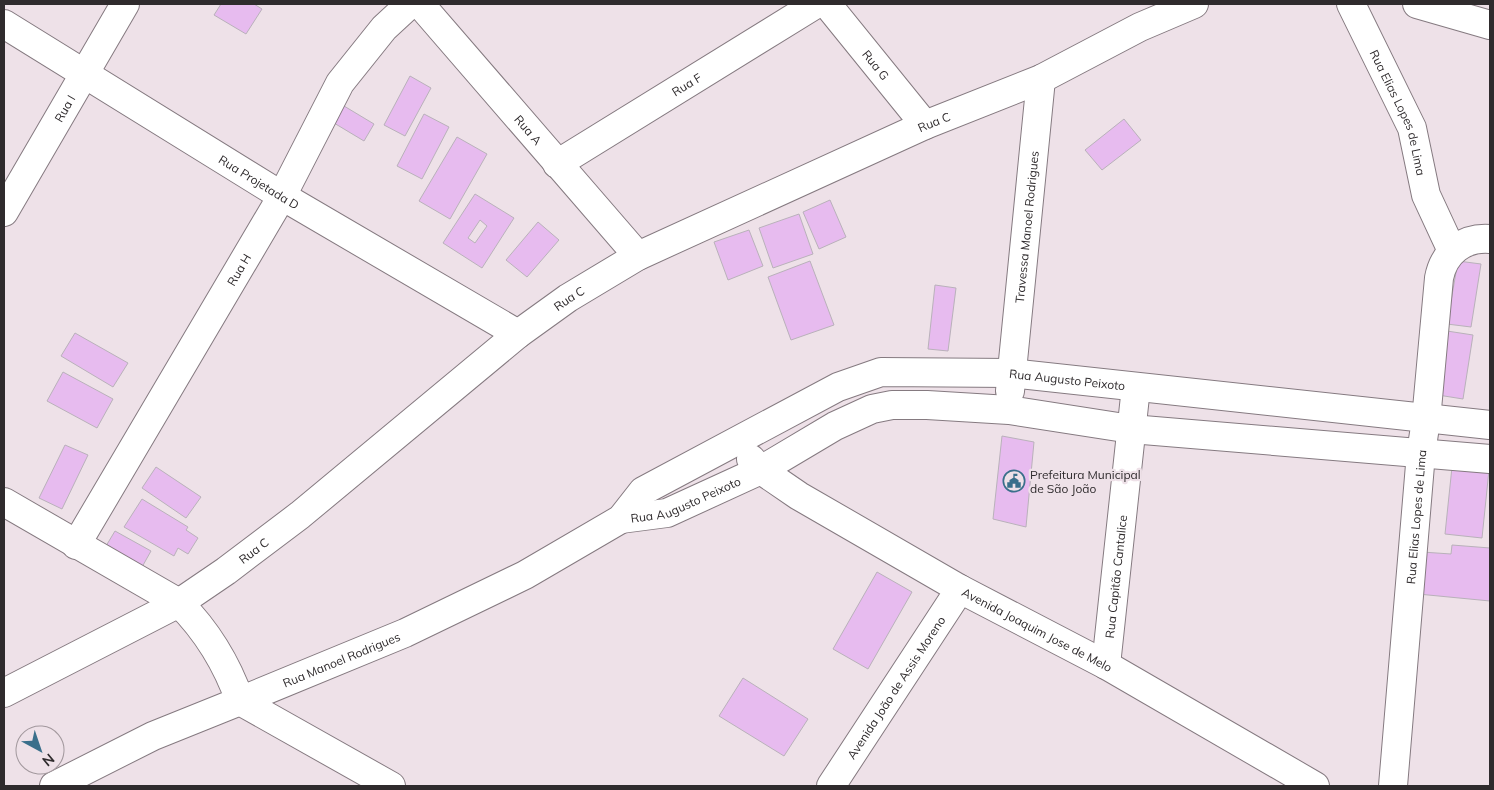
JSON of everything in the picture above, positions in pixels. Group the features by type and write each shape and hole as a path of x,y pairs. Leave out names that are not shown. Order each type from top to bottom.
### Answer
{"street":[{"name":"Rua I","path":"4,212 125,4"},
{"name":"Rua H","path":"76,545 282,196 340,83 384,28 410,4"},
{"name":"Rua A","path":"420,4 638,256"},
{"name":"Rua F","path":"557,164 816,4"},
{"name":"Rua G","path":"827,4 926,125"},
{"name":"Rua C","path":"4,692 179,603 300,515 518,334 568,298 638,256 926,125 1041,80 1140,27 1194,4"},
{"name":"Rua Elias Lopes de Lima","path":"1351,4 1412,128 1426,195 1452,251 1441,266 1439,278 1426,420 1421,453 1393,786"},
{"path":"1417,4 1490,25"},
{"name":"Rua Projetada D","path":"4,24 282,196 518,334"},
{"name":"Travessa Manoel Rodrigues","path":"1009,410 1011,373 1041,80"},
{"path":"1452,251 1462,244 1473,240 1490,239"},
{"name":"Rua Augusto Peixoto","path":"622,519 643,491 838,388 881,372 1011,373 1426,420 1490,425"},
{"name":"Rua Capitão Cantalice","path":"1106,665 1136,387"},
{"name":"Rua Augusto Peixoto","path":"622,519 667,513 761,470 835,426 872,409 892,405 920,404 1009,410 1130,429 1490,459"},
{"name":"Avenida Joaquim Jose de Melo","path":"737,442 761,470 799,496 960,589 1106,665 1315,786"},
{"path":"4,502 179,603 197,623 220,656 232,678 240,701 385,785"},
{"name":"Rua Manoel Rodrigues","path":"54,786 153,736 405,633 525,574 622,519"},
{"name":"Avenida João de Assis Moreno","path":"830,786 960,589"}],"building":[{"path":"221,4 254,4 262,9 246,34 214,15"},
{"path":"410,76 431,88 405,136 384,125"},
{"path":"339,103 374,124 364,141 329,120"},
{"path":"424,114 449,127 422,179 397,166"},
{"path":"1124,119 1141,140 1102,170 1085,150"},
{"path":"457,137 487,154 450,219 419,201"},
{"path":"475,194 514,218 482,268 443,243","holes":["480,220 487,226 475,243 468,238"]},
{"path":"830,200 846,237 819,249 803,212"},
{"path":"799,214 813,254 773,268 759,228"},
{"path":"538,222 559,240 527,277 506,260"},
{"path":"749,230 763,266 728,280 714,242"},
{"path":"810,261 834,325 791,340 768,277"},
{"path":"1458,261 1481,264 1471,327 1447,324"},
{"path":"935,285 956,288 948,351 928,349"},
{"path":"1447,331 1473,335 1463,399 1438,395"},
{"path":"75,333 128,363 113,387 61,356"},
{"path":"63,372 113,399 97,428 47,401"},
{"name":"Prefeitura Municipal de São João","path":"1002,436 1034,442 1026,527 993,519"},
{"path":"65,445 88,455 62,509 39,498"},
{"path":"156,467 201,497 186,518 142,488"},
{"path":"1452,467 1489,470 1482,538 1445,534"},
{"path":"142,499 188,527 186,530 198,538 188,554 178,548 174,556 124,527"},
{"path":"115,531 151,551 142,567 106,546"},
{"path":"1452,545 1490,548 1490,601 1418,594 1422,552 1451,554"},
{"path":"877,572 912,592 868,669 833,649"},
{"path":"743,678 808,719 784,756 719,716"}],"place":[{"name":"Prefeitura Municipal de São João","path":"1014,481"}]}
